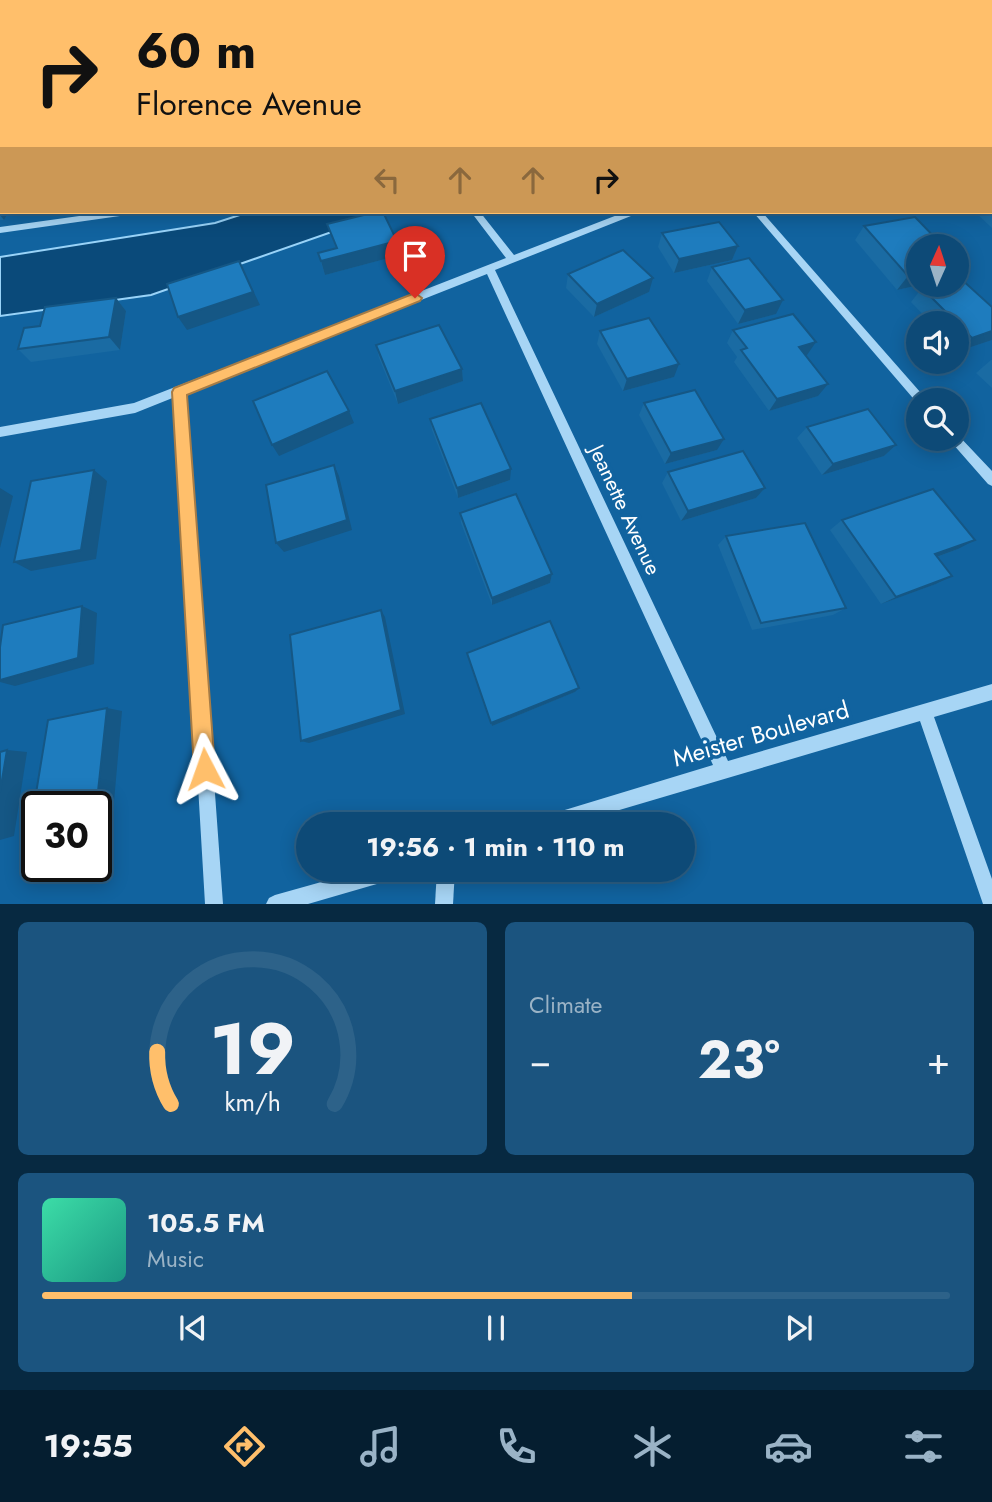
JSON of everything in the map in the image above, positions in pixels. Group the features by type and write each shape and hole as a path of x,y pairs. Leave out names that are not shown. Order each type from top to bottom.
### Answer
{"street":[{"path":"0,230 113,214"},
{"path":"477,214 512,259"},
{"path":"0,432 135,408 628,214"},
{"path":"759,214 911,388"},
{"name":"Jeanette Avenue","path":"489,268 723,769"},
{"path":"180,392 214,904"},
{"path":"967,451 992,480"},
{"name":"Meister Boulevard","path":"584,812 992,692"},
{"path":"925,712 992,904"},
{"path":"275,904 352,882"},
{"path":"444,904 445,882"}],"water":[{"path":"243,214 383,214 151,295 0,316 0,257 215,223"}],"building":[{"path":"368,214 384,214 397,241 321,261 318,253 337,248 327,224"},
{"path":"915,217 931,234 906,234 906,274 864,226"},
{"path":"719,222 738,246 679,259 662,233"},
{"path":"623,250 653,278 597,304 568,274"},
{"path":"749,258 783,300 745,310 712,267"},
{"path":"239,261 253,292 178,317 167,284"},
{"path":"970,287 992,307 992,331 972,338 969,335 969,311 945,311 932,298 970,298"},
{"path":"116,298 109,337 18,349 24,328 40,326 45,307"},
{"path":"793,314 816,342 799,347 828,384 777,399 741,350 747,348 733,330"},
{"path":"649,318 679,364 627,379 600,331"},
{"path":"439,325 462,369 395,391 376,345"},
{"path":"327,371 349,411 272,445 253,401"},
{"path":"695,390 724,439 671,453 644,403"},
{"path":"481,403 511,469 457,488 430,419"},
{"path":"868,409 896,445 833,464 807,427"},
{"path":"743,451 765,488 688,511 668,472"},
{"path":"334,465 347,520 276,543 266,485"},
{"path":"94,470 81,550 14,562 31,481"},
{"path":"933,489 975,540 935,554 952,576 896,597 842,520"},
{"path":"516,494 552,574 492,598 460,513"},
{"path":"805,523 846,608 761,623 726,536"},
{"path":"82,606 78,658 0,680 3,625"},
{"path":"381,610 401,710 301,741 290,635"},
{"path":"550,621 579,688 491,723 467,653"},
{"path":"107,708 98,791 36,791 48,720"},
{"path":"7,750 0,792 0,752"}],"route":[{"path":"205,769 180,392 415,298"}]}
